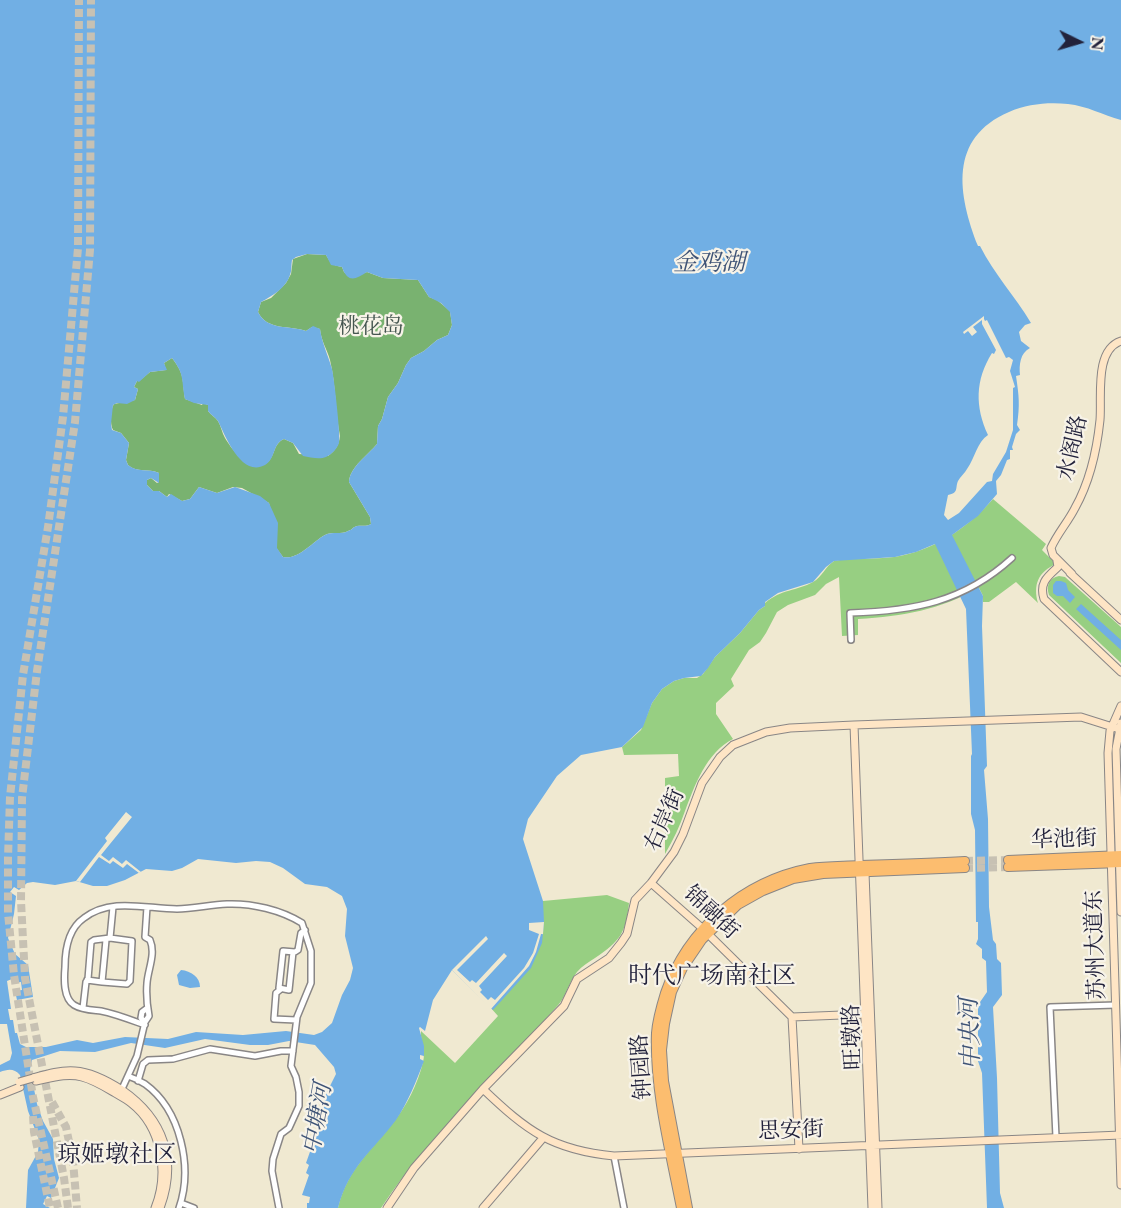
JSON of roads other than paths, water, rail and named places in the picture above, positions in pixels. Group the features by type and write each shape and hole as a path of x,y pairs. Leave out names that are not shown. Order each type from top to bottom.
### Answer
{"main road":[{"name":"华池街","path":"1008,863 1117,859"},
{"path":"861,870 965,865"},
{"name":"钟园路","path":"681,1208 663,1072 663,1032 675,985 689,958 705,931 738,905 771,887 812,875 861,870"},
{"name":"钟园路","path":"674,1153 688,1208"}],"street":[{"name":"水阁路","path":"1121,341 1109,348 1105,357 1102,372 1100,422 1095,452 1077,506 1052,546 1051,553 1058,567 1042,585 1046,602 1121,672"},
{"path":"851,640 850,613 903,610 942,600 992,574 1012,558"},
{"path":"1057,561 1121,620"},
{"path":"1051,574 1061,571 1072,574"},
{"name":"苏州大道东","path":"1121,706 1116,749 1121,1185"},
{"name":"右岸街","path":"387,1208 414,1168 483,1089 564,1005 577,980 609,958 621,944 627,934 635,900 674,852 702,783 720,757 733,745 766,732 790,728 1081,717 1117,726"},
{"name":"旺墩路","path":"854,725 873,1145 878,1208"},
{"name":"苏州大道东","path":"1117,859 1121,912"},
{"name":"锦融街","path":"651,883 705,931 792,1017"},
{"path":"145,1023 73,1005 67,998 65,957 70,936 82,919 97,911 113,907 178,909 224,904 246,905 290,915 302,922 311,951 311,983 296,1020 291,1065 299,1092 299,1106 289,1128 281,1134 273,1159 272,1171 279,1208"},
{"path":"102,982 113,907"},
{"path":"145,1023 141,1018 142,1012 146,1009 146,987 152,952 150,939 145,937 147,907"},
{"path":"296,1020 274,1019 276,993 280,989 283,951 298,950 302,933 305,930"},
{"path":"83,1008 91,942 108,939 132,941 130,981 127,984 87,980"},
{"path":"280,989 289,990 292,952"},
{"path":"1056,1137 1050,1007 1118,1005"},
{"path":"799,1149 792,1017 867,1014"},
{"path":"120,1093 137,1056 145,1023"},
{"path":"138,1081 143,1064 148,1060 173,1059 210,1049 255,1056 293,1051"},
{"path":"0,1093 58,1071 75,1071 95,1077 120,1093 145,1117 158,1142 162,1184 154,1208"},
{"path":"128,1076 145,1084 170,1112 176,1126 184,1163 180,1205 194,1208"},
{"name":"思安街","path":"483,1089 513,1118 543,1138 582,1152 614,1156 1003,1138 1120,1135"},
{"path":"120,1093 136,1100 160,1129 168,1168 167,1185 160,1208"},
{"path":"483,1208 543,1138"},
{"name":"旺墩路","path":"872,1208 873,1145"},
{"path":"614,1156 624,1208"}],"water":[{"name":"金鸡湖","path":"0,0 1121,0 1121,120 1068,104 1038,104 1016,109 989,123 976,137 967,152 963,170 966,207 978,246 1031,323 1025,325 1019,332 1021,341 1030,348 1022,356 1020,375 1016,376 1019,400 1017,425 1020,430 1016,434 1013,450 1010,450 1010,459 1007,460 996,481 997,494 978,516 952,535 983,596 987,766 984,770 988,819 989,907 997,959 1001,963 1002,995 993,1007 1000,1193 1004,1208 987,1208 982,1073 978,1061 978,1005 987,992 986,961 982,958 982,949 976,944 978,922 976,922 975,830 971,814 972,754 966,609 935,544 895,557 834,561 813,582 778,593 765,602 765,606 715,657 701,676 674,681 662,689 652,703 643,727 622,747 581,755 557,776 528,819 523,839 543,901 542,943 531,968 493,1010 452,970 433,1000 425,1031 419,1028 424,1046 424,1056 420,1055 420,1059 424,1061 408,1099 396,1120 355,1170 348,1181 338,1208 307,1208 310,1197 302,1195 309,1175 306,1173 309,1165 306,1163 322,1118 324,1098 336,1074 334,1067 315,1045 289,1041 268,1045 250,1045 205,1039 165,1048 131,1043 95,1052 60,1051 32,1060 30,1069 37,1104 53,1139 54,1159 59,1178 51,1198 47,1196 43,1204 50,1208 26,1208 28,1170 38,1152 39,1140 28,1111 20,1075 11,1070 0,1072 0,1065 10,1060 12,1053 7,1024 0,1024","holes":["307,254 326,255 331,265 342,267 350,278 356,278 367,272 383,278 418,280 429,297 441,303 450,312 452,325 448,335 411,358 406,365 398,383 388,397 378,426 377,444 356,466 350,477 349,482 370,517 371,524 357,526 345,532 328,534 300,553 283,557 277,548 278,523 269,503 260,496 235,487 217,493 199,487 190,499 182,501 171,494 167,497 159,491 153,491 147,485 147,480 151,478 159,483 159,473 136,469 128,465 126,460 129,443 121,433 112,430 111,424 113,405 127,404 135,400 138,389 134,387 137,381 139,382 150,372 167,370 164,363 172,358 181,373 185,399 208,405 208,411 218,421 235,453 249,466 265,465 271,459 280,441 284,439 293,443 303,456 320,458 332,453 339,443 337,407 332,369 320,329 313,326 306,331 273,325 262,318 258,312 261,302 282,288 288,280 292,260","984,316 1006,358 1013,360 1010,371 1015,387 1013,388 1013,430 1006,452 993,474 992,481 987,482 959,513 948,520 944,515 948,495 955,492 958,481 970,465 981,442 988,435 979,404 980,383 986,363 996,350 982,320 973,327 977,332 972,336 968,331 964,334 963,332","198,859 236,863 270,862 283,868 305,884 327,887 342,896 347,909 345,936 353,968 332,1023 322,1032 314,1035 286,1031 243,1035 196,1032 168,1039 125,1037 93,1043 77,1040 46,1047 26,1047 20,1044 13,1020 10,1020 8,1009 11,1009 7,981 12,979 14,983 21,982 22,990 15,991 17,1000 33,997 28,965 15,954 8,938 16,896 10,892 14,887 19,890 27,883 33,882 55,885 76,881 93,886 107,886 146,869 172,871"]},
{"path":"1056,581 1066,583 1068,590 1075,597 1070,603 1063,596 1053,593 1053,585"},
{"path":"1081,604 1121,640 1121,650 1076,609"},
{"path":"181,970 194,975 200,987 190,988 179,985 177,975"}],"tunnel":[{"path":"58,1208 33,1097 14,975 8,913 8,858 10,797 23,675 48,527 63,417 78,248 79,0"},
{"path":"68,1208 25,978 21,901 22,798 37,671 75,422 90,250 91,0"},
{"path":"965,861 1008,860"},
{"path":"965,868 1008,867"},
{"path":"52,1102 66,1127 73,1161 77,1208"},
{"path":"33,1116 34,1132 50,1208"}],"district":[{"name":"时代广场南社区","path":"712,976"},
{"name":"琼姬墩社区","path":"117,1155"}],"park label":[{"name":"桃花岛","path":"371,327"}],"water label":[{"name":"中央河","path":"971,1034"},
{"name":"中塘河","path":"318,1119"}]}
